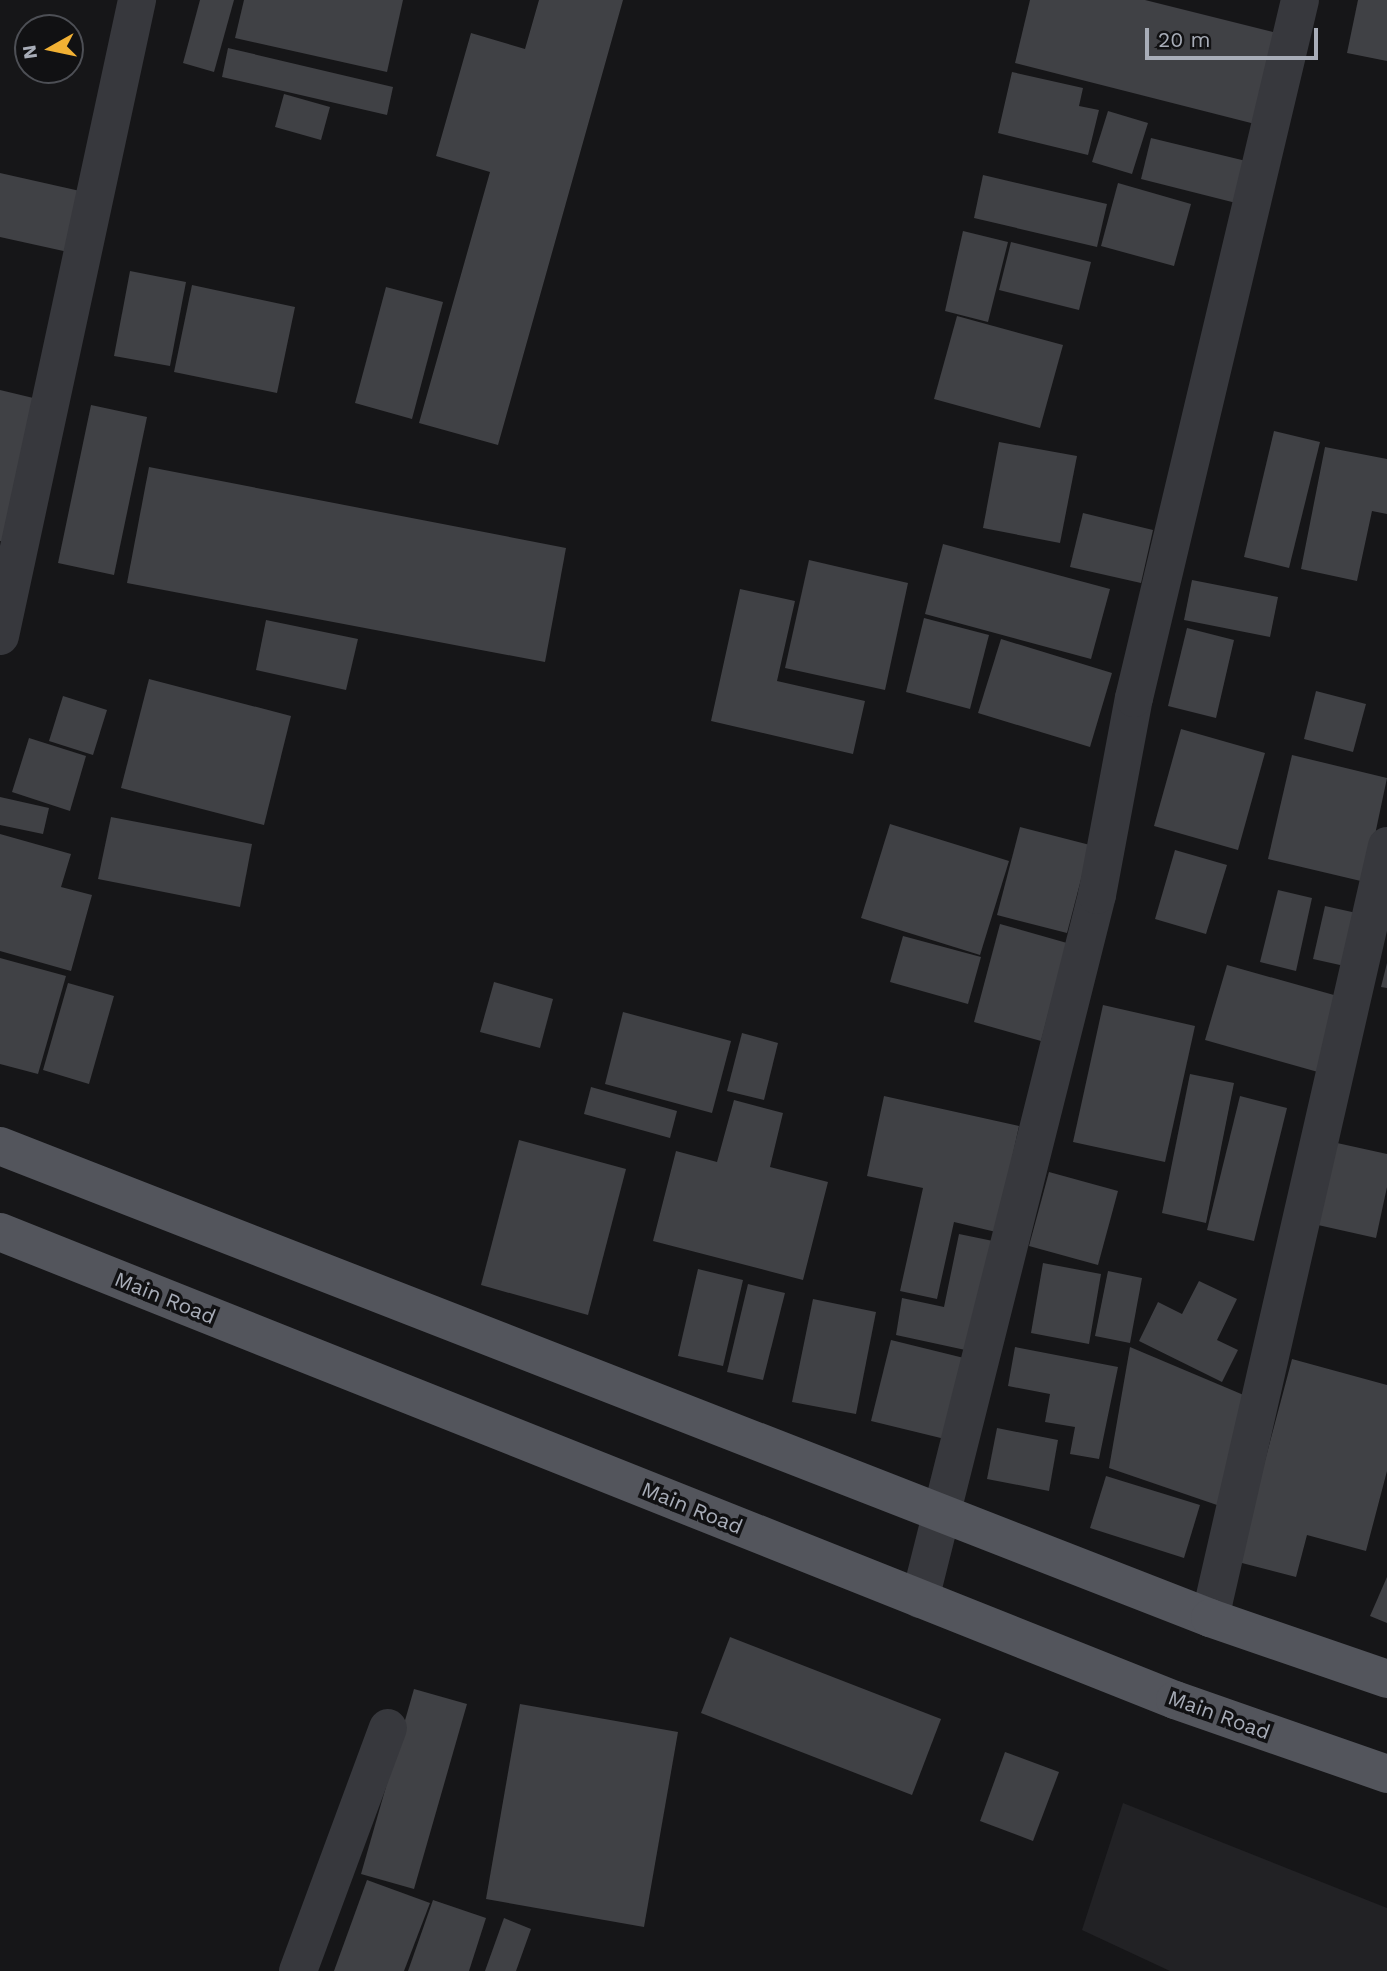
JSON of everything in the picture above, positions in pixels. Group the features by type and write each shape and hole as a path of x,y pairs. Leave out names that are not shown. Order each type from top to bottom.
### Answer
{"main road":[{"path":"0,1146 1210,1618 1387,1679"},
{"name":"Main Road","path":"0,1232 1175,1700 1387,1774"}],"street":[{"path":"0,636 6,586 137,0"},
{"path":"920,1599 939,1513 1097,895 1133,698 1300,0"},
{"path":"1210,1618 1387,846"},
{"path":"298,1971 388,1728"}],"shaded area":[{"path":"1123,1803 1387,1908 1387,1971 1170,1971 1082,1930"}],"building":[{"path":"200,0 234,0 214,72 183,63"},
{"path":"244,0 403,0 387,72 235,38"},
{"path":"539,0 623,0 498,445 419,423 490,172 436,156 471,33 525,49"},
{"path":"1030,0 1145,0 1277,33 1255,124 1015,63"},
{"path":"1358,0 1387,0 1387,61 1347,53"},
{"path":"228,48 393,87 387,115 222,77"},
{"path":"1012,72 1083,88 1079,106 1099,110 1088,155 998,133"},
{"path":"284,94 330,107 321,140 275,127"},
{"path":"1108,111 1148,123 1132,174 1092,162"},
{"path":"1151,138 1246,161 1236,203 1141,179"},
{"path":"0,173 80,191 68,252 0,237"},
{"path":"983,175 1107,204 1097,247 974,218"},
{"path":"1118,183 1191,204 1174,266 1101,246"},
{"path":"963,231 1008,242 988,322 945,311"},
{"path":"1011,242 1091,262 1079,310 999,290"},
{"path":"130,271 186,282 170,366 114,356"},
{"path":"192,285 295,307 277,393 174,372"},
{"path":"386,287 443,302 412,419 355,403"},
{"path":"957,316 1063,345 1040,428 934,399"},
{"path":"0,390 50,402 16,545 0,541"},
{"path":"91,405 147,417 114,575 58,563"},
{"path":"1274,431 1320,442 1289,568 1244,557"},
{"path":"999,442 1077,456 1060,543 983,528"},
{"path":"1325,447 1387,459 1387,514 1372,511 1357,581 1301,569"},
{"path":"149,467 566,548 545,662 127,583"},
{"path":"1083,513 1153,530 1141,583 1070,567"},
{"path":"943,544 1110,589 1091,659 925,614"},
{"path":"809,560 908,583 885,690 785,668"},
{"path":"1192,580 1278,597 1270,637 1184,620"},
{"path":"740,589 795,601 777,681 865,701 853,754 711,721"},
{"path":"924,618 989,635 970,709 906,692"},
{"path":"266,620 358,639 346,690 256,670"},
{"path":"1187,628 1234,640 1216,718 1168,706"},
{"path":"1001,639 1112,673 1090,747 978,713"},
{"path":"149,679 291,716 264,825 121,788"},
{"path":"1316,691 1366,704 1353,752 1304,739"},
{"path":"63,696 107,710 93,755 49,741"},
{"path":"1181,729 1265,753 1238,850 1154,826"},
{"path":"29,738 86,756 70,811 12,792"},
{"path":"1292,755 1387,778 1365,882 1268,859"},
{"path":"0,797 49,808 43,834 0,825"},
{"path":"111,817 252,844 240,907 98,879"},
{"path":"890,824 1009,861 980,955 861,918"},
{"path":"1020,827 1090,845 1067,933 997,915"},
{"path":"0,834 71,854 61,887 92,895 71,971 0,951"},
{"path":"1175,850 1227,865 1206,934 1155,919"},
{"path":"1278,890 1312,898 1296,971 1260,962"},
{"path":"1325,906 1361,914 1349,967 1313,959"},
{"path":"1000,924 1067,943 1041,1041 974,1022"},
{"path":"903,936 981,957 968,1004 890,982"},
{"path":"0,958 66,976 38,1074 0,1064"},
{"path":"1387,963 1387,988 1381,987"},
{"path":"1227,965 1341,997 1318,1072 1205,1040"},
{"path":"494,982 553,999 540,1048 480,1032"},
{"path":"68,983 114,996 89,1084 43,1070"},
{"path":"1103,1005 1195,1026 1165,1162 1073,1142"},
{"path":"623,1012 731,1041 712,1113 605,1084"},
{"path":"742,1033 778,1043 764,1100 727,1091"},
{"path":"1190,1074 1234,1083 1206,1223 1162,1213"},
{"path":"591,1087 677,1111 670,1138 584,1114"},
{"path":"884,1096 1019,1126 996,1232 954,1222 937,1299 900,1291 923,1188 867,1176"},
{"path":"1240,1096 1287,1108 1254,1241 1207,1230"},
{"path":"734,1100 783,1113 770,1167 828,1182 803,1280 653,1241 676,1151 717,1162"},
{"path":"519,1140 626,1169 588,1315 481,1285"},
{"path":"1328,1141 1387,1154 1387,1187 1376,1238 1309,1223"},
{"path":"1049,1172 1118,1191 1098,1265 1029,1246"},
{"path":"959,1234 993,1241 970,1351 896,1335 902,1298 944,1307"},
{"path":"1043,1263 1101,1274 1089,1344 1031,1333"},
{"path":"698,1269 743,1280 723,1366 678,1356"},
{"path":"1108,1271 1142,1278 1130,1343 1095,1336"},
{"path":"1199,1281 1237,1299 1217,1340 1238,1350 1222,1382 1139,1341 1158,1302 1182,1314"},
{"path":"748,1284 785,1293 763,1380 727,1372"},
{"path":"813,1299 876,1312 856,1414 792,1402"},
{"path":"891,1340 968,1359 949,1440 871,1421"},
{"path":"1015,1347 1118,1367 1099,1459 1070,1454 1075,1427 1045,1422 1050,1394 1008,1386"},
{"path":"1130,1347 1246,1396 1217,1505 1109,1468"},
{"path":"1292,1359 1387,1385 1387,1471 1366,1551 1307,1535 1296,1577 1238,1562"},
{"path":"997,1428 1058,1440 1049,1491 987,1479"},
{"path":"1106,1476 1200,1505 1184,1558 1090,1528"},
{"path":"1387,1577 1387,1623 1370,1616"},
{"path":"730,1637 941,1719 912,1795 701,1713"},
{"path":"414,1689 467,1704 414,1889 361,1874"},
{"path":"520,1704 678,1732 644,1927 486,1899"},
{"path":"1005,1752 1059,1772 1033,1841 980,1821"},
{"path":"367,1880 430,1903 404,1971 334,1971"},
{"path":"433,1900 486,1918 469,1971 408,1971"},
{"path":"504,1918 531,1929 516,1971 485,1971"}]}
